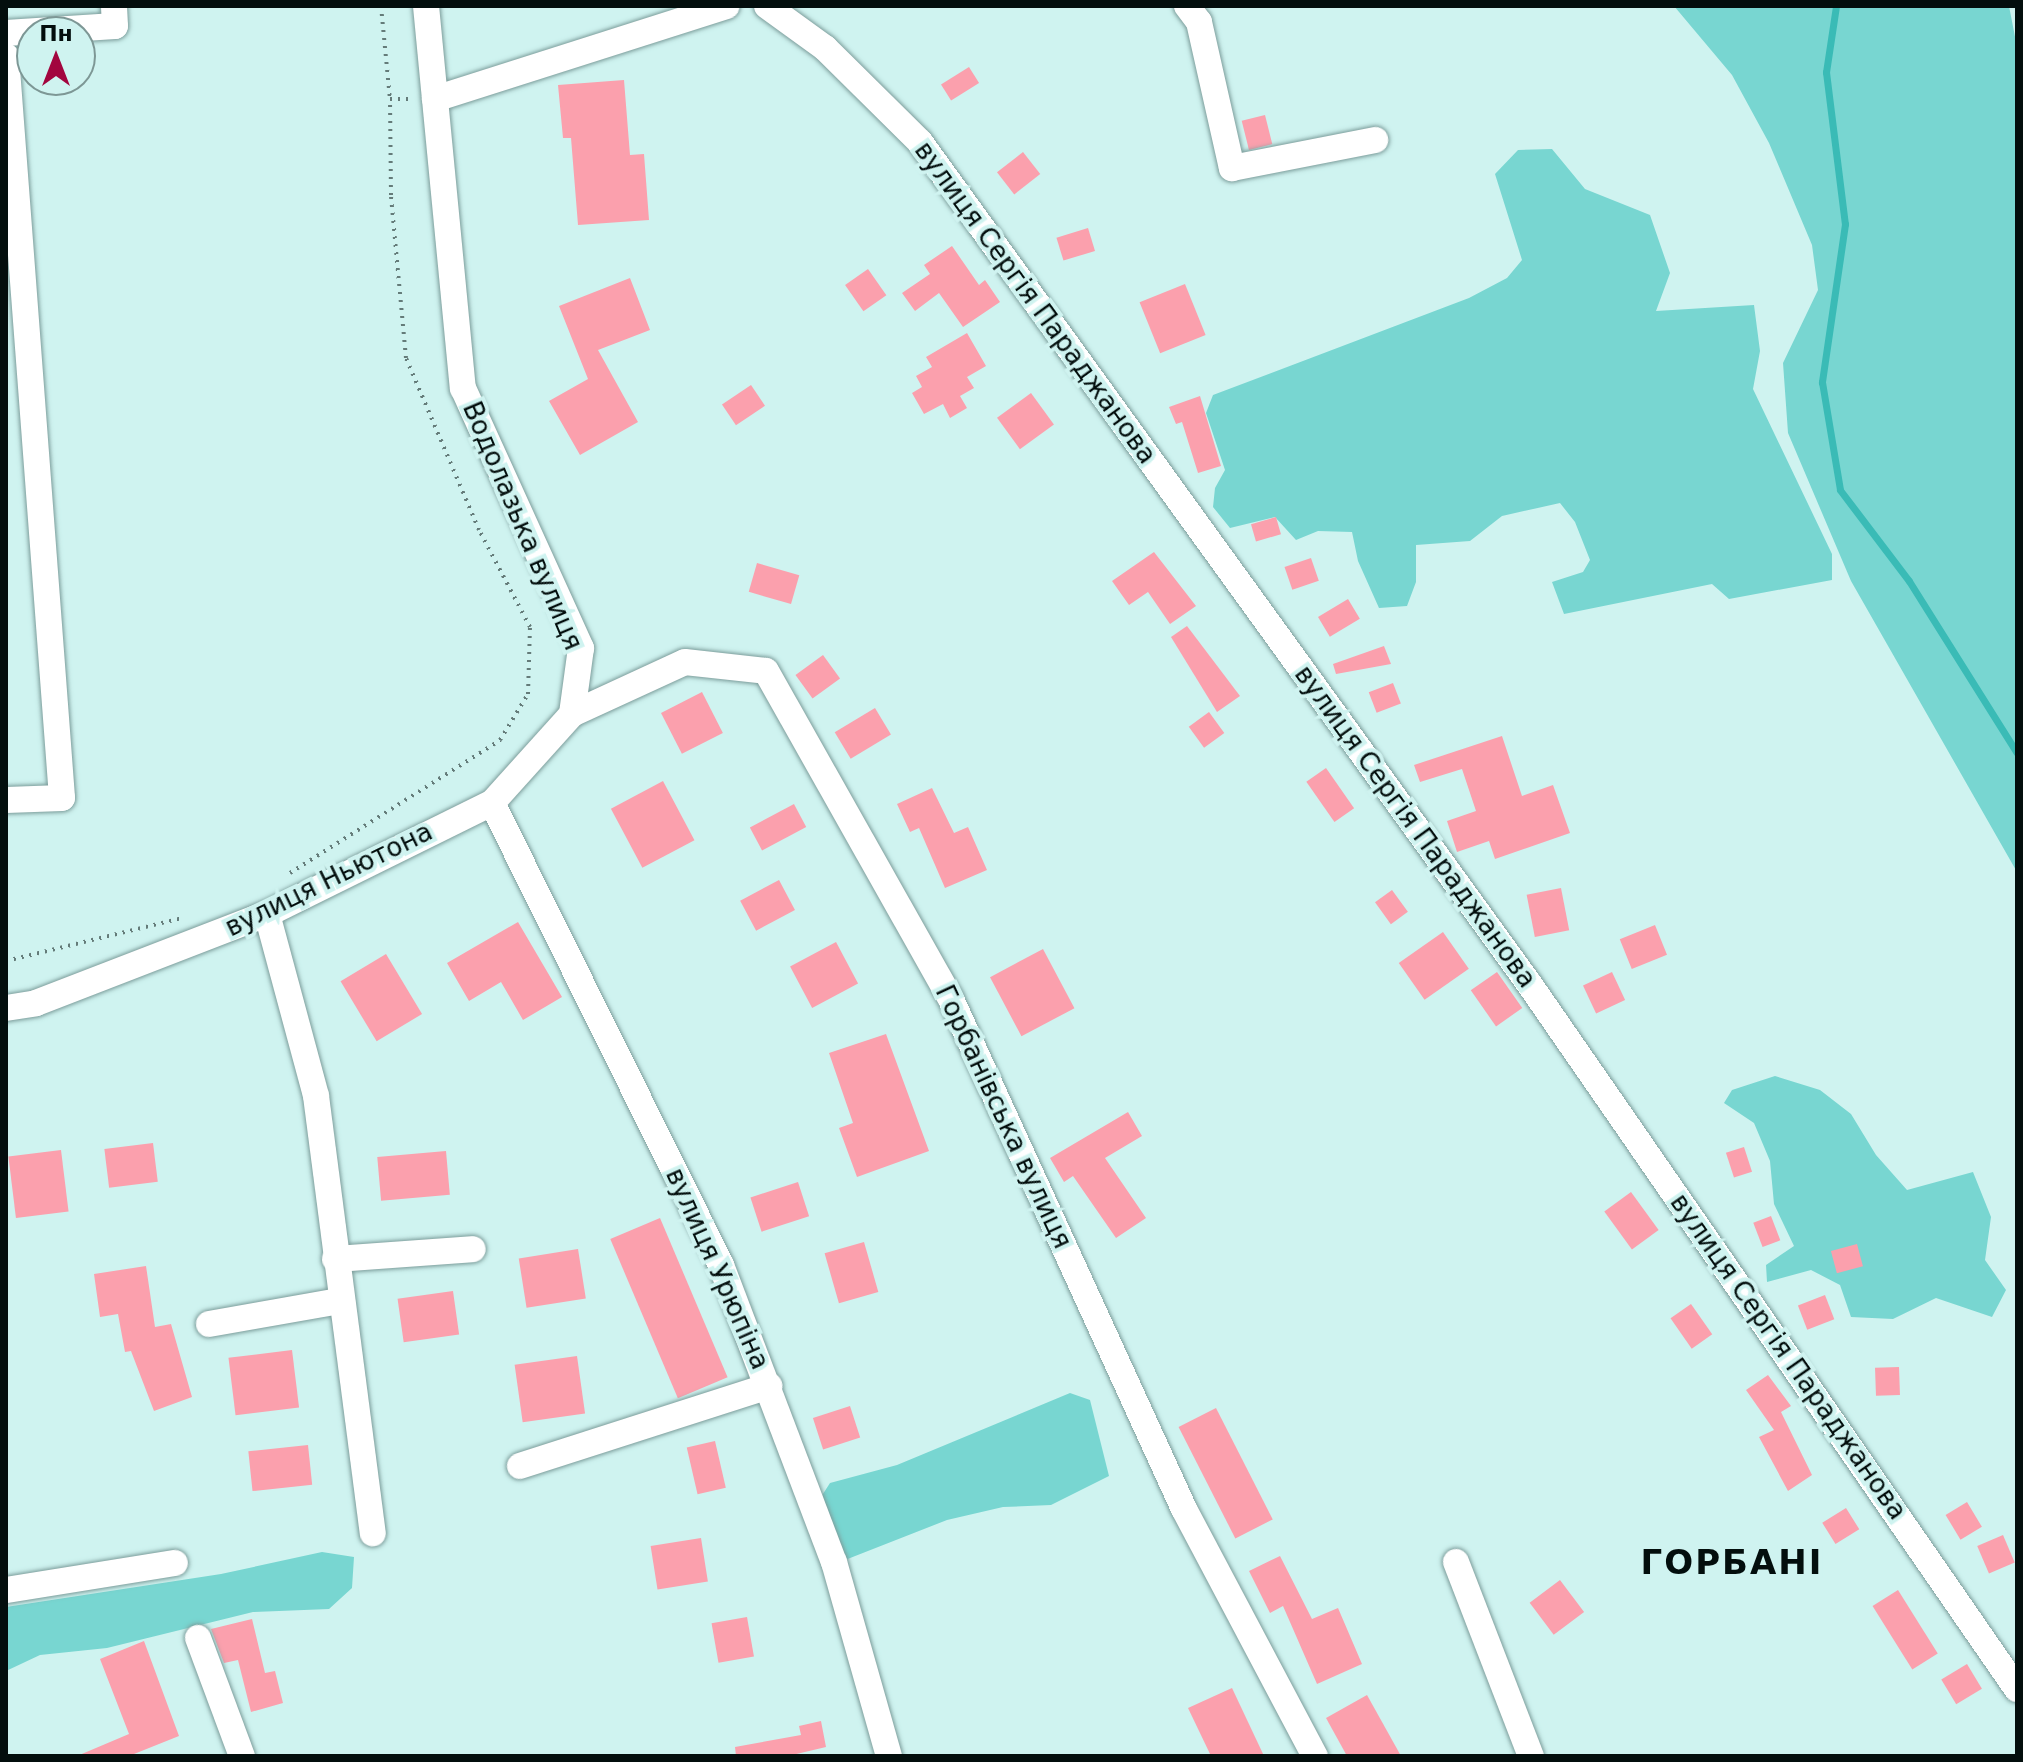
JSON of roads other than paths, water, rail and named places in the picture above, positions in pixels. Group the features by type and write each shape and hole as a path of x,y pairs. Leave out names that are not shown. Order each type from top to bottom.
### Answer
{"street":[{"path":"6,33 115,26 114,6"},
{"name":"Водолазька вулиця","path":"426,6 463,388 581,648 572,714"},
{"path":"435,99 727,6"},
{"name":"вулиця Сергія Параджанова","path":"767,6 825,48 920,142 1530,985 2017,1689"},
{"path":"1187,6 1199,22 1232,168 1375,140"},
{"path":"6,56 62,798 6,800"},
{"name":"Горбанівська вулиця","path":"572,714 685,662 766,671 950,997 1184,1509 1315,1756"},
{"name":"вулиця Ньютона","path":"6,1008 36,1003 267,914 492,803 572,714"},
{"name":"вулиця Урюпіна","path":"492,803 721,1265 834,1562 889,1756"},
{"path":"267,914 316,1096 340,1301 373,1533"},
{"path":"335,1259 473,1249"},
{"path":"209,1324 340,1301"},
{"path":"520,1466 769,1386"},
{"path":"1456,1562 1531,1756"},
{"path":"6,1590 175,1563"},
{"path":"198,1638 242,1756"}],"waterway":[{"path":"1836,6 1826,72 1845,224 1822,382 1840,490 1909,581 2017,753"}],"district":[{"name":"ГОРБАНІ","path":"1732,1563"}]}
